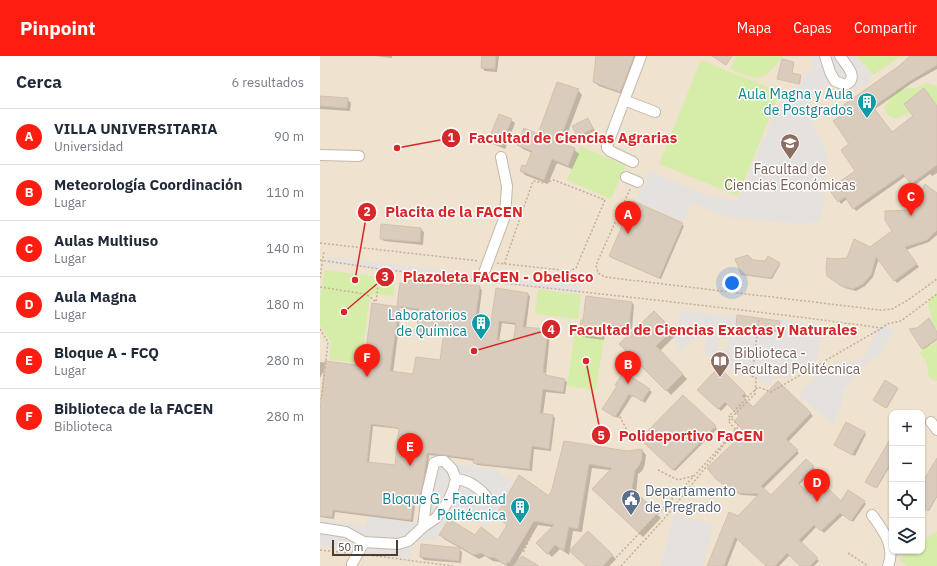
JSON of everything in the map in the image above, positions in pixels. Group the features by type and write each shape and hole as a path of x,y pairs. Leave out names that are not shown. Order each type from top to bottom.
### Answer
{"lane":[{"path":"633,162 610,151 607,148 641,56"},
{"path":"825,56 832,77 835,81 845,85 849,83 852,78 852,73 840,56"},
{"path":"624,100 655,112"},
{"path":"320,155 359,156"},
{"path":"487,266 505,216 507,186 501,157"},
{"path":"931,422 937,430"},
{"path":"320,528 346,532 364,542 398,544 408,541 423,527 436,518 447,503 453,490 456,478 452,469 444,461 434,463 427,493 423,527"},
{"path":"456,478 465,480 486,496"},
{"path":"872,515 888,539 891,550 888,566"},
{"path":"352,564 364,542"}],"path":[{"path":"320,243 487,266 504,264 570,271 576,268 605,200 554,180 545,183 533,181 504,264"},
{"path":"633,180 596,265 598,273 605,277 880,310 892,309 908,300 937,279"},
{"path":"320,278 321,260 324,251"},
{"path":"321,260 380,269 658,300 882,328"},
{"path":"320,287 365,294 376,302 380,269"},
{"path":"741,435 728,422 731,418 729,416 758,387 771,392 887,324 901,321 937,294"},
{"path":"756,390 756,378 752,376 759,318"},
{"path":"320,329 328,342 322,395 320,399"},
{"path":"618,413 633,442"},
{"path":"621,566 663,520 739,426 731,418"},
{"path":"608,566 695,476 736,430"},
{"path":"658,470 678,480 695,476"},
{"path":"518,550 533,526 535,528 523,553"},
{"path":"320,550 453,566"},
{"path":"848,553 868,566"}],"shaded area":[{"path":"320,56 937,56 937,566 320,566"},
{"path":"810,56 857,56 871,73 868,84 845,96 837,87 824,86 812,99 806,112 826,150 827,183 820,220 807,224 729,217 691,203 683,222 636,201 650,171 703,194 737,201 784,92 799,86 813,66"},
{"path":"327,257 581,286 580,293 327,263"},
{"path":"680,311 738,317 737,327 778,331 780,320 822,325 817,359 787,380 778,374 769,384 743,372 738,376 728,368 726,357 728,339 720,338 716,364 705,353 706,337 696,336 680,351 672,337 677,330"},
{"path":"885,323 894,333 889,338 878,357 868,361 843,391 843,398 833,425 799,395 815,378 832,364 838,361 853,362 863,358 878,329"},
{"path":"431,460 500,470 500,475 515,481 486,528 454,508 435,540 422,540 412,543 410,559 320,546 320,519 366,526 367,516 412,523 422,518"},
{"path":"674,516 714,524 703,566 661,566"}],"green space":[{"path":"736,56 783,56 771,71 760,77 754,77 747,76 730,69"},
{"path":"857,56 901,56 873,75"},
{"path":"701,60 780,92 738,196 659,164"},
{"path":"926,83 937,86 937,116 917,116 910,113 897,119 887,114 885,107 890,98 898,90 920,87"},
{"path":"580,146 626,165 611,199 567,180"},
{"path":"325,270 395,279 393,296 375,294 370,295 361,364 329,359 331,342 320,325 320,298"},
{"path":"538,289 581,295 578,319 535,314"},
{"path":"937,292 937,330 933,324 928,304 930,299"},
{"path":"575,332 604,337 596,390 567,386"},
{"path":"937,341 937,381 929,377 927,364 920,352 927,346 933,345"},
{"path":"937,531 937,566 907,566 899,559 906,554 925,554 925,540"}],"building":[{"path":"482,56 496,56 495,69 481,68"},
{"path":"596,56 634,56 620,92 593,82"},
{"path":"712,56 732,56 726,65"},
{"path":"910,56 937,56 937,65 910,81 873,107 892,132 913,116 904,104 924,88 937,106 937,165 911,184 903,174 853,209 845,197 838,202 829,189 855,171 841,150 849,144 833,121 846,112 842,106 899,66"},
{"path":"782,59 794,62 792,73 801,75 799,84 777,79"},
{"path":"557,82 579,89 559,142 575,148 568,166 552,159 544,180 520,171 522,165 526,166 532,151 517,145 524,128 538,134"},
{"path":"320,96 348,98 347,108 320,106"},
{"path":"499,114 512,119 501,146 488,141"},
{"path":"588,118 593,129 577,136 572,126"},
{"path":"925,184 937,193 937,230 927,240 905,247 917,264 894,281 876,257 871,275 863,284 853,289 841,286 827,276 827,258 847,258 854,239 870,247 892,231 885,220 885,211 912,210"},
{"path":"633,201 683,223 659,278 609,256"},
{"path":"381,224 421,228 420,242 380,239"},
{"path":"748,255 753,260 765,261 768,256 780,263 771,278 741,274 735,259"},
{"path":"409,280 450,286 451,283 480,286 475,320 491,322 496,288 528,293 523,327 548,329 543,372 546,373 545,375 565,379 563,392 543,389 540,413 553,415 549,449 532,446 529,469 473,463 474,459 427,453 420,496 414,495 411,520 333,510 332,517 320,516 320,410 325,361 364,366 372,303 399,307 390,371 413,374 416,357 440,360 444,332 417,329 419,309 397,306 400,283 408,284","holes":["499,321 516,323 513,342 497,340","371,424 399,428 395,465 367,462"]},
{"path":"586,296 632,302 629,327 604,324 602,338 579,334 581,320 583,320"},
{"path":"654,311 673,330 656,346 683,374 666,391 619,344"},
{"path":"737,315 780,321 778,331 736,326"},
{"path":"929,318 937,332 937,339 922,349 909,329 917,328"},
{"path":"719,367 745,393 742,396 753,407 778,381 811,413 786,439 798,450 761,486 771,495 806,459 814,466 798,483 807,492 820,480 841,501 848,490 865,501 851,521 840,513 821,531 814,525 799,540 818,558 810,566 800,566 787,553 775,566 766,566 735,537 724,566 707,566 729,512 738,516 759,494 738,493 729,489 716,479 707,468 745,432 734,421 739,416 725,402 718,409 697,390"},
{"path":"624,372 650,389 642,401 629,394 615,417 602,409"},
{"path":"885,380 898,388 886,408 873,400"},
{"path":"683,395 716,426 673,470 640,439"},
{"path":"846,422 865,432 852,455 834,445"},
{"path":"564,441 627,451 642,449 642,459 635,470 632,489 658,513 639,533 592,489 612,468 589,464 578,529 569,527 564,551 555,545 547,554 536,543 554,525 534,521 509,563 508,562 506,565 495,558 488,557 481,553 474,555 439,535 449,519 475,535 481,527 498,540 507,525 496,516 519,475 549,496"},
{"path":"889,441 889,466 876,488 865,482"},
{"path":"937,458 937,496 928,511 925,509 925,478"},
{"path":"588,531 613,555 603,566 586,566 569,551"},
{"path":"421,544 460,548 459,561 420,557"},
{"path":"522,556 539,566 513,566"}],"place":[{"name":"Aula Magna y Aula de Postgrados","path":"867,119"},
{"name":"Facultad de Ciencias Agrarias","path":"397,148"},
{"name":"Facultad de Ciencias Económicas","path":"790,160"},
{"name":"Aulas Multiuso","path":"911,216"},
{"name":"VILLA UNIVERSITARIA","path":"628,234"},
{"name":"Placita de la FACEN","path":"355,280"},
{"name":"Plazoleta FACEN - Obelisco","path":"344,312"},
{"name":"Laboratorios de Química","path":"481,340"},
{"name":"Facultad de Ciencias Exactas y Naturales","path":"474,351"},
{"name":"Polideportivo FaCEN","path":"586,361"},
{"name":"Biblioteca de la FACEN","path":"367,377"},
{"name":"Biblioteca - Facultad Politécnica","path":"720,378"},
{"name":"Meteorología Coordinación","path":"628,384"},
{"name":"Bloque A - FCQ","path":"410,466"},
{"name":"Aula Magna","path":"817,502"},
{"name":"Departamento de Pregrado","path":"631,516"},
{"name":"Bloque G - Facultad Politécnica","path":"520,524"}]}
